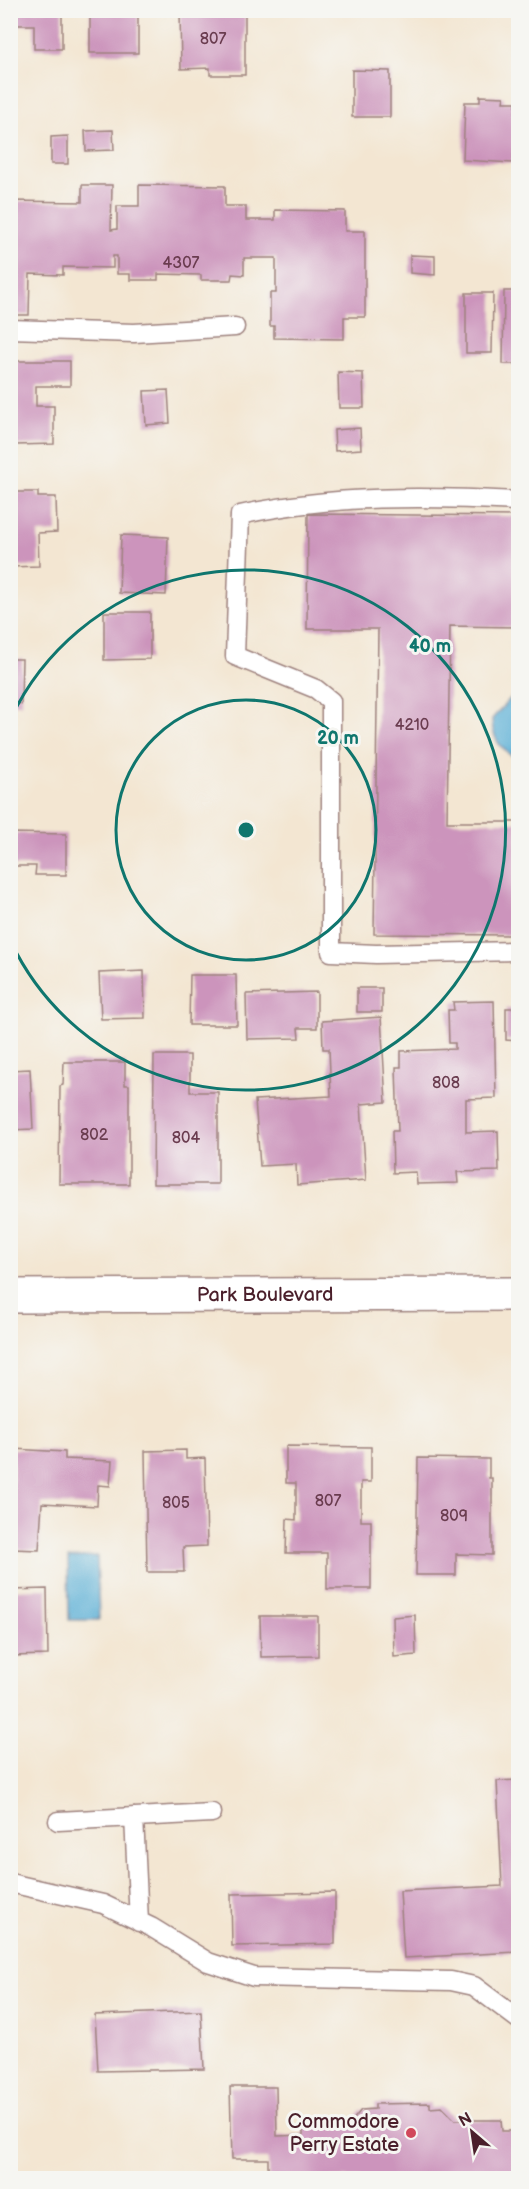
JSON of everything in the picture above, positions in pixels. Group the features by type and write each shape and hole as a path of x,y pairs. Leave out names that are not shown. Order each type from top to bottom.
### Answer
{"street":[{"name":"Park Boulevard","path":"10,1296 519,1294"}],"lane":[{"path":"10,329 134,333 235,327"},
{"path":"519,501 450,497 287,504 240,515 235,656 316,689 331,701 332,952 376,954 519,951"},
{"path":"58,1821 212,1813"},
{"path":"134,1817 139,1922"},
{"path":"10,1882 103,1904 208,1962 254,1977 451,1981 474,1986 519,2019"}],"water":[{"path":"518,690 518,757 516,758 498,742 492,719"},
{"path":"97,1556 99,1620 69,1620 68,1558"}],"building":[{"path":"10,10 62,10 62,49 34,49 34,25 10,25"},
{"path":"90,10 138,10 138,53 90,53"},
{"path":"180,10 245,10 245,75 210,75 210,68 181,69"},
{"path":"352,70 390,71 390,117 352,117"},
{"path":"480,96 504,97 503,102 516,102 513,163 463,160 465,102 480,102"},
{"path":"113,130 114,150 86,151 85,131"},
{"path":"68,136 68,164 51,164 51,137"},
{"path":"82,185 112,185 111,230 117,229 117,206 139,206 139,185 225,186 225,206 246,206 246,220 275,220 275,210 345,211 345,231 365,231 365,317 344,317 344,339 274,338 274,326 270,326 270,293 276,293 276,258 244,258 244,275 232,274 231,280 201,280 201,275 158,274 158,280 130,280 130,274 117,274 117,256 113,256 113,268 63,267 63,275 30,274 29,315 10,315 10,201 82,202"},
{"path":"410,255 435,256 435,275 410,273"},
{"path":"504,291 518,291 518,364 503,364"},
{"path":"466,293 493,293 492,353 466,353"},
{"path":"10,361 70,361 70,386 36,386 36,406 54,406 54,444 15,445 14,470 10,470"},
{"path":"338,372 363,373 364,408 339,408"},
{"path":"168,390 170,423 146,425 144,391"},
{"path":"360,428 361,449 335,451 334,430"},
{"path":"10,492 38,492 38,497 56,497 57,532 38,533 39,566 10,567"},
{"path":"308,514 518,516 518,627 450,626 447,822 518,822 518,935 374,934 378,629 307,629"},
{"path":"121,535 168,537 166,595 119,593"},
{"path":"104,612 150,612 150,659 104,660"},
{"path":"10,659 22,659 21,704 10,704"},
{"path":"10,833 66,834 66,875 35,875 36,866 10,866"},
{"path":"144,971 145,1018 101,1019 99,973"},
{"path":"190,975 236,975 237,1025 189,1025"},
{"path":"357,988 382,988 382,1012 357,1012"},
{"path":"317,992 317,1028 298,1028 299,1038 247,1039 246,994"},
{"path":"494,1001 496,1098 466,1099 466,1132 498,1131 499,1171 457,1172 458,1183 417,1184 416,1172 393,1173 392,1131 398,1131 396,1067 401,1067 401,1051 455,1049 455,1043 449,1043 448,1010 454,1010 453,1002"},
{"path":"506,1008 518,1008 518,1041 506,1040"},
{"path":"381,1017 386,1102 361,1104 366,1180 297,1185 296,1164 260,1166 255,1100 331,1096 329,1049 323,1049 322,1021"},
{"path":"154,1055 190,1055 190,1092 218,1092 218,1184 153,1184"},
{"path":"64,1062 125,1062 125,1085 129,1085 129,1184 59,1184 60,1086 63,1085"},
{"path":"30,1069 33,1129 10,1130 10,1070"},
{"path":"286,1446 371,1447 371,1482 361,1482 361,1521 371,1521 371,1589 327,1589 327,1553 286,1553 287,1519 296,1520 296,1483 286,1483"},
{"path":"13,1449 65,1452 65,1459 112,1461 110,1486 98,1485 97,1506 42,1503 39,1550 12,1549"},
{"path":"186,1450 186,1459 205,1458 207,1546 183,1547 184,1572 147,1572 145,1451"},
{"path":"418,1458 489,1459 489,1478 492,1478 492,1555 456,1554 456,1575 416,1575"},
{"path":"47,1589 48,1655 10,1656 10,1590"},
{"path":"415,1615 416,1655 394,1657 393,1617"},
{"path":"260,1616 318,1616 318,1656 261,1657"},
{"path":"518,1780 518,1952 404,1958 400,1891 502,1886 497,1781"},
{"path":"335,1892 335,1944 232,1946 231,1894"},
{"path":"201,2011 204,2069 98,2071 95,2015"},
{"name":"Commodore Perry Estate","path":"230,2087 276,2087 277,2136 303,2135 303,2125 349,2125 361,2110 375,2109 375,2104 430,2103 430,2108 442,2107 455,2120 501,2120 502,2131 518,2131 518,2178 268,2178 268,2159 232,2159"}],"place":[{"name":"Commodore Perry Estate","path":"411,2133"}]}
